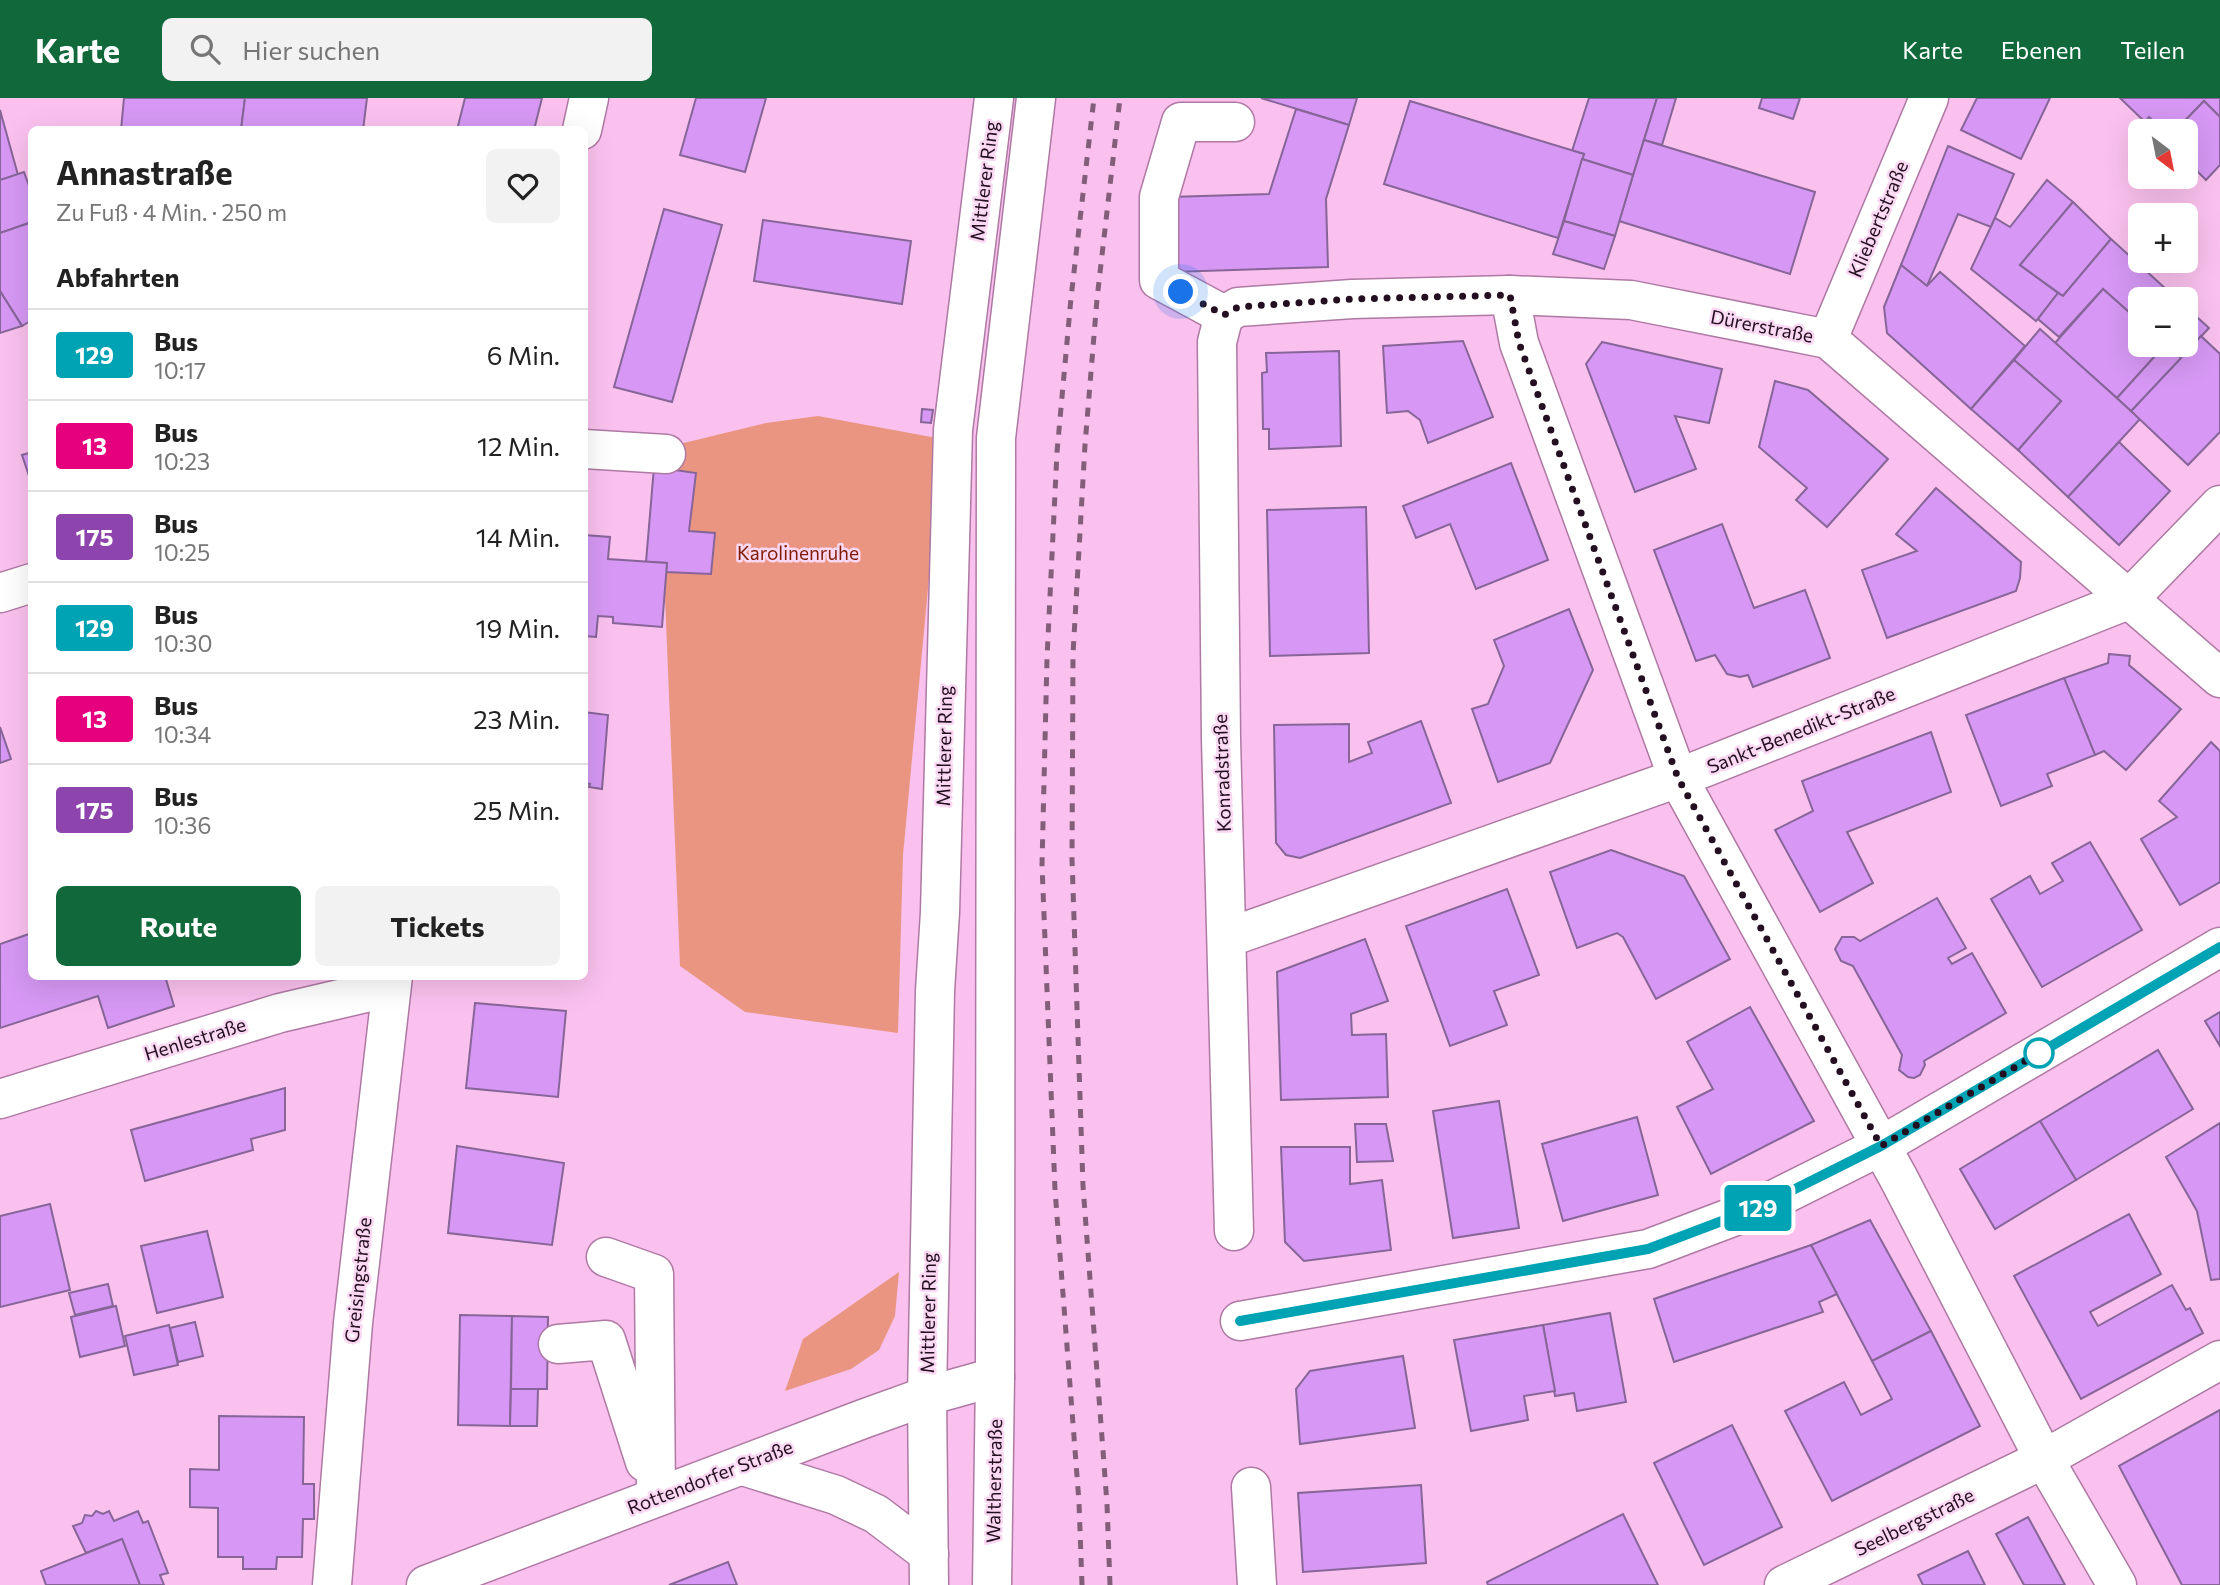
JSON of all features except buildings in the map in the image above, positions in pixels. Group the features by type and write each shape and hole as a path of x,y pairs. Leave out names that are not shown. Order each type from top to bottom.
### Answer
{"street":[{"path":"583,126 589,98"},
{"name":"Mittlerer Ring","path":"927,1396 935,991 940,912 953,430 994,98"},
{"path":"995,1377 996,438 1036,98"},
{"name":"Kliebertstraße","path":"1828,339 1929,98"},
{"path":"1224,315 1159,280 1158,197 1181,122 1235,122"},
{"path":"1510,295 1519,343 1678,778 1881,1146 2044,1459 2116,1585"},
{"name":"Dürerstraße","path":"1224,315 1238,307 1352,299 1510,295 1631,300 1828,339 2220,678"},
{"name":"Konradstraße","path":"1224,315 1217,342 1221,738 1234,1231"},
{"path":"588,449 666,454"},
{"name":"Sankt-Benedikt-Straße","path":"1227,938 1678,778 2128,600 2220,505"},
{"path":"0,593 28,584"},
{"path":"1240,1321 1648,1249 1759,1207 1881,1146 2220,947"},
{"name":"Henlestraße","path":"0,1099 280,1013 392,982"},
{"name":"Greisingstraße","path":"332,1585 353,1323 392,982"},
{"path":"606,1257 654,1274 656,1497"},
{"path":"558,1344 606,1340 656,1497"},
{"name":"Seelbergstraße","path":"1784,1585 2044,1459 2220,1360"},
{"name":"Rottendorfer Straße","path":"426,1585 927,1396 995,1377"},
{"name":"Waltherstraße","path":"992,1585 995,1377"},
{"path":"927,1396 929,1569"},
{"path":"743,1466 836,1496 876,1514 901,1531 929,1569"},
{"path":"1251,1487 1257,1585"}],"green space":[{"name":"Karolinenruhe","path":"818,416 942,439 903,855 898,1033 745,1012 680,966 659,449 766,423"},
{"path":"899,1272 895,1316 879,1350 851,1369 785,1391 803,1339"}],"railway":[{"path":"1082,1585 1079,1502 1055,1190 1042,865 1047,658 1057,452 1094,98"},
{"path":"1110,1585 1107,1504 1083,1186 1072,859 1073,654 1085,445 1097,299 1120,98"}],"bus line":[{"name":"129","path":"1240,1321 1648,1249 1759,1207 1881,1146 2220,947"}],"route":[{"path":"1181,292 1224,315 1238,307 1352,299 1510,295 1519,343 1678,778 1881,1146 2039,1053"}]}
